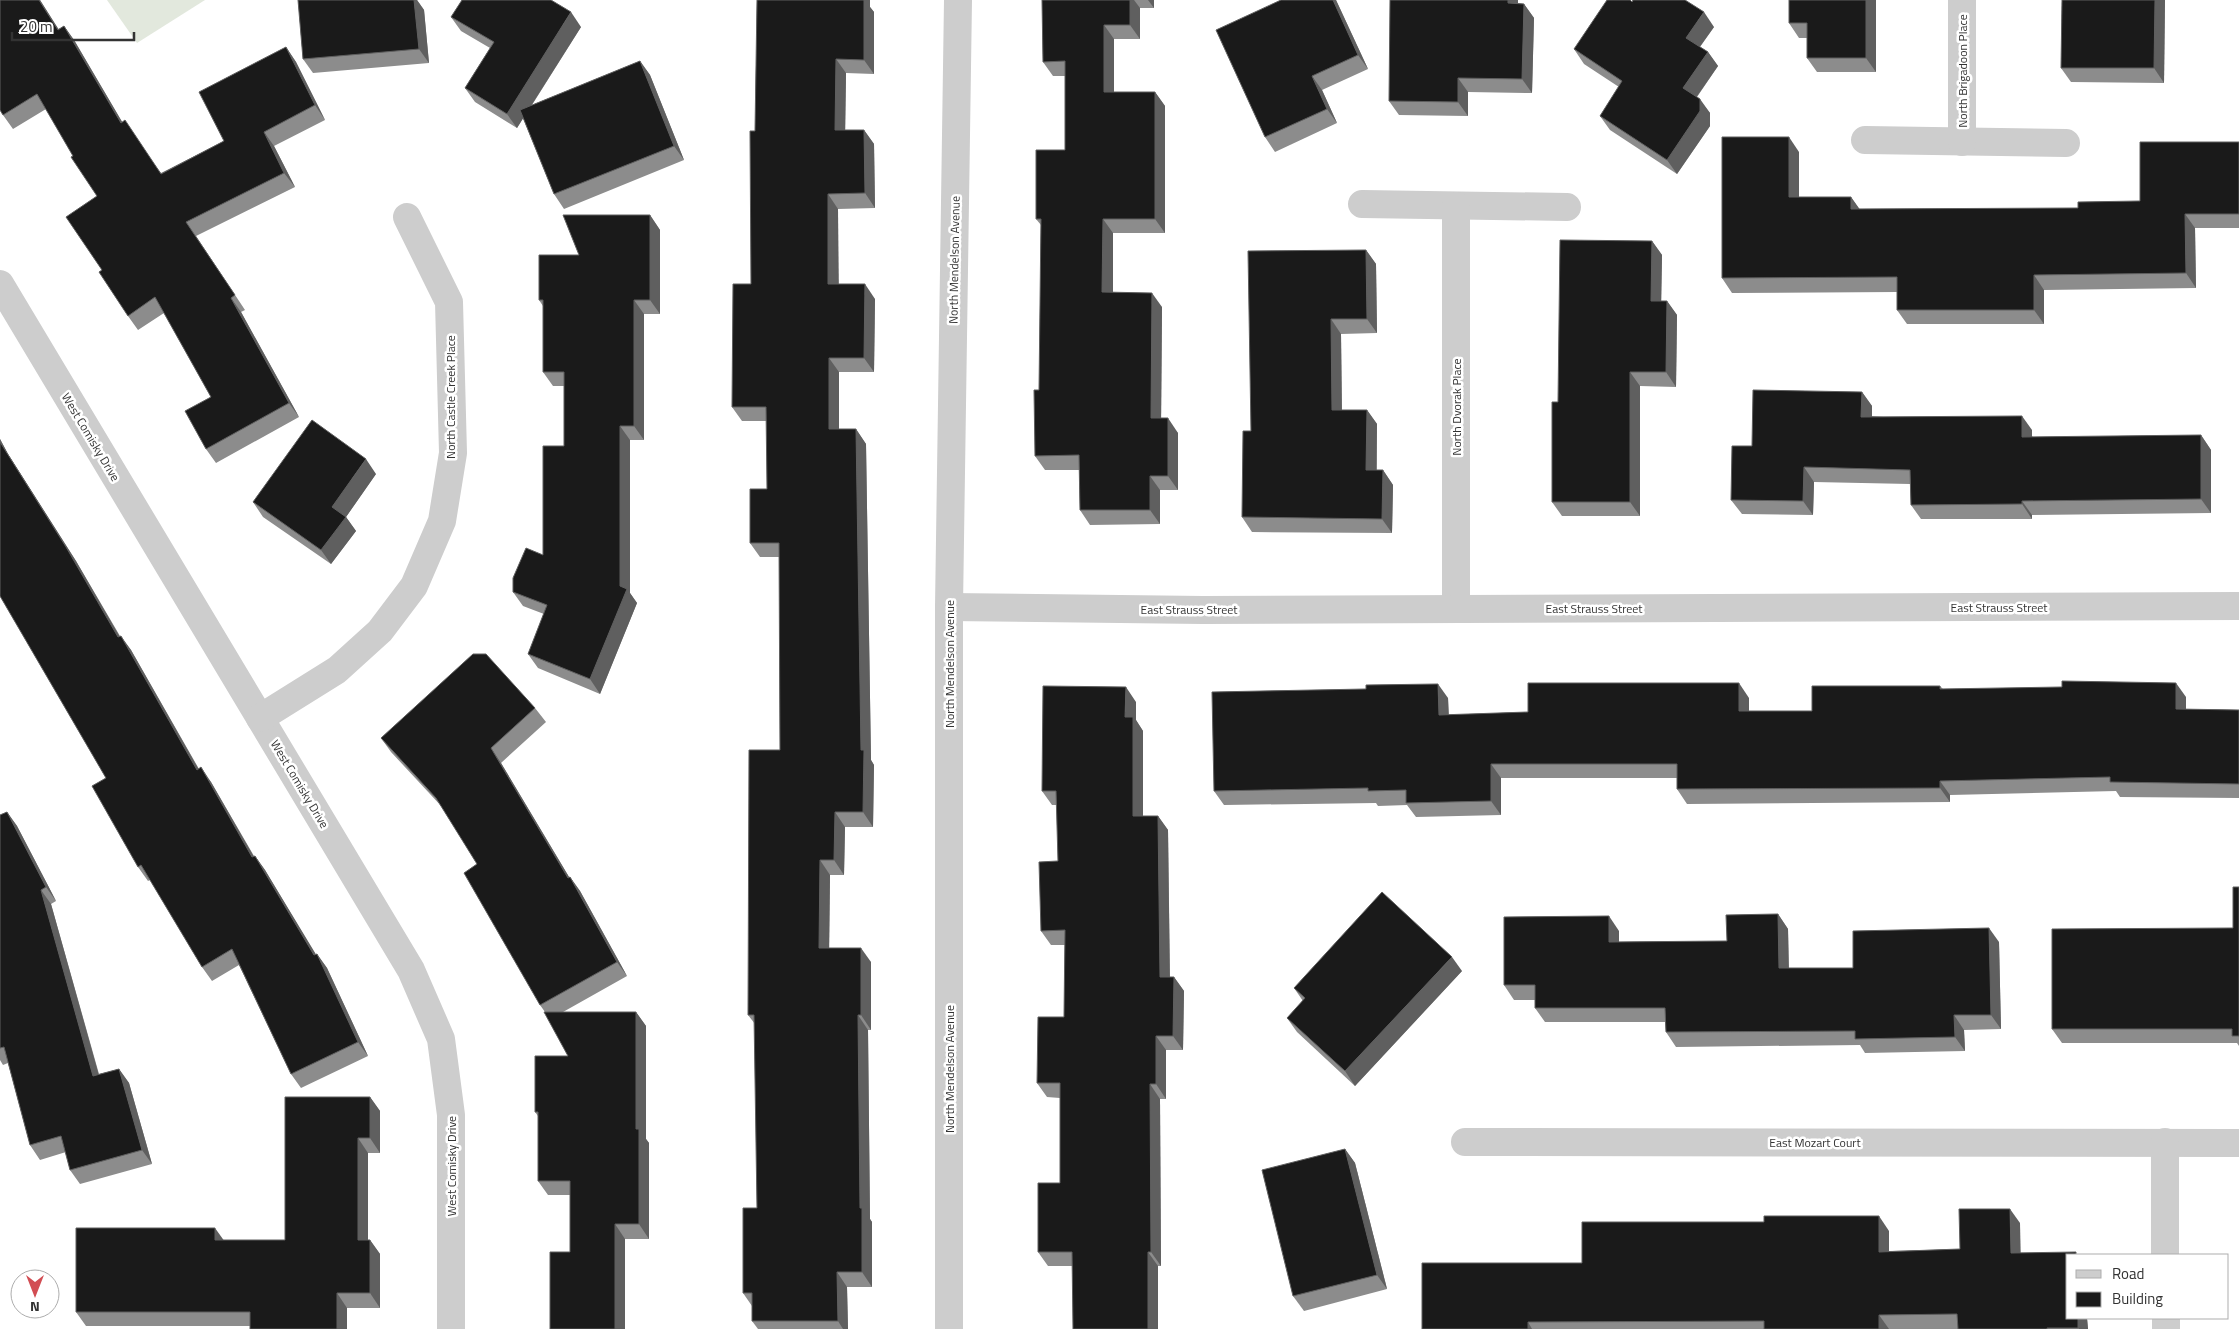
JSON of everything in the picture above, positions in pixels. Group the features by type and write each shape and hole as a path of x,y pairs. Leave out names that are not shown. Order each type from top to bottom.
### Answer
{"street":[{"name":"North Mendelson Avenue","path":"949,1329 949,607 958,0"},
{"name":"North Brigadoon Place","path":"1962,0 1962,142"},
{"name":"North Brigadoon Place","path":"1865,140 2066,143"},
{"path":"1362,204 1567,207"},
{"name":"North Dvorak Place","path":"1456,206 1456,609"},
{"name":"North Castle Creek Place","path":"260,718 337,670 380,631 414,586 442,521 453,453 449,302 407,217"},
{"name":"West Comisky Drive","path":"0,284 411,970 441,1039 451,1115 451,1329"},
{"name":"East Strauss Street","path":"949,607 1193,610 2239,606"},
{"name":"East Mozart Court","path":"1465,1142 2239,1143"},
{"path":"2165,1142 2165,1254"}],"shaded area":[{"path":"107,0 205,0 137,43"}],"building":[{"path":"0,0 39,0 58,30 64,26 121,123 125,120 161,174 224,141 199,92 286,47 315,105 264,132 284,173 186,222 235,295 231,298 289,403 206,449 185,411 211,397 155,297 128,316 99,272 102,270 66,217 97,196 71,157 73,156 37,94 3,115 0,110"},
{"path":"298,0 414,0 419,49 303,59"},
{"path":"462,0 551,0 571,12 507,114 465,88 494,42 451,17"},
{"path":"757,0 864,0 864,60 836,59 835,130 864,130 865,193 828,194 828,284 865,284 864,358 829,358 829,429 856,429 861,750 864,750 863,812 835,812 834,860 820,860 819,948 861,948 861,1015 858,1015 862,1272 837,1272 838,1321 752,1321 752,1293 743,1293 743,1208 757,1208 754,1015 748,1015 749,750 780,750 779,543 750,543 750,489 767,489 766,407 732,407 733,284 751,284 750,131 755,131"},
{"path":"1042,0 1130,0 1130,25 1104,25 1104,92 1155,92 1155,219 1103,219 1102,292 1152,293 1151,418 1168,418 1168,476 1150,476 1150,510 1080,510 1079,455 1035,456 1034,390 1039,390 1041,219 1036,219 1036,150 1065,150 1065,61 1043,62"},
{"path":"1281,0 1333,0 1358,55 1312,76 1327,109 1265,137 1216,30"},
{"path":"1390,0 1508,0 1508,3 1524,4 1522,79 1458,78 1458,102 1389,101"},
{"path":"1607,0 1630,0 1632,2 1633,0 1685,0 1704,12 1686,38 1708,52 1683,88 1700,99 1700,111 1667,160 1600,116 1622,81 1574,49"},
{"path":"1789,0 1866,0 1866,58 1807,58 1807,23 1789,23"},
{"path":"2062,0 2155,0 2154,68 2061,68"},
{"path":"640,61 674,146 554,194 520,110"},
{"path":"1722,137 1789,137 1789,197 1851,197 1851,209 2078,208 2078,202 2140,201 2140,142 2239,142 2239,214 2185,214 2186,273 2034,275 2034,310 1897,310 1897,277 1722,278"},
{"path":"563,215 650,215 650,300 634,300 634,426 620,426 620,586 627,589 590,679 528,654 547,605 513,592 513,578 526,548 543,555 543,446 564,446 564,372 543,372 543,300 539,300 539,255 579,255"},
{"path":"1560,240 1652,241 1651,301 1667,301 1666,372 1630,372 1630,502 1552,502 1552,402 1558,402"},
{"path":"1366,250 1367,319 1331,319 1332,410 1367,410 1366,470 1383,470 1382,519 1242,517 1243,431 1251,431 1248,251"},
{"path":"1753,390 1862,392 1861,417 2022,416 2022,437 2201,435 2201,499 2022,501 2022,504 1911,505 1910,470 1804,467 1803,501 1731,500 1732,446 1752,446"},
{"path":"312,420 366,459 332,507 346,517 321,550 253,502"},
{"path":"0,442 66,547 118,637 121,636 197,770 201,767 252,857 255,856 314,955 317,954 358,1042 291,1074 232,949 202,967 141,865 138,867 92,786 106,778 0,596"},
{"path":"473,654 486,654 535,708 491,748 568,878 570,877 617,962 540,1005 464,873 477,864 436,798 381,738"},
{"path":"2062,681 2176,683 2176,709 2239,710 2239,784 2110,782 2110,777 1940,781 1940,788 1677,789 1677,764 1491,764 1491,801 1406,803 1406,790 1368,791 1368,788 1214,791 1212,692 1366,689 1366,685 1438,684 1439,715 1528,712 1528,683 1739,683 1739,711 1812,711 1812,686 1940,686 1940,689 2062,687"},
{"path":"1043,686 1126,687 1125,717 1133,717 1133,816 1158,816 1160,977 1174,977 1173,1036 1156,1036 1156,1084 1150,1084 1151,1252 1148,1252 1148,1329 1073,1329 1072,1252 1038,1252 1038,1183 1060,1183 1060,1083 1037,1083 1038,1017 1064,1017 1065,930 1041,931 1039,862 1058,861 1056,791 1042,791"},
{"path":"7,812 46,887 41,890 93,1076 119,1069 142,1150 70,1170 61,1136 30,1145 4,1047 0,1048 0,815"},
{"path":"2233,887 2239,887 2239,1036 2232,1036 2232,1029 2052,1029 2052,929 2233,928"},
{"path":"1382,892 1452,957 1345,1071 1287,1018 1305,998 1294,988"},
{"path":"1778,914 1779,968 1853,968 1853,931 1989,928 1991,1015 1954,1015 1955,1037 1855,1039 1855,1031 1666,1032 1665,1008 1535,1008 1535,985 1504,985 1504,917 1609,916 1609,942 1727,941 1726,915"},
{"path":"544,1012 636,1012 636,1129 639,1129 639,1224 615,1224 615,1329 550,1329 550,1252 570,1252 570,1181 538,1181 538,1112 535,1112 535,1056 568,1056"},
{"path":"285,1097 370,1097 370,1138 358,1138 358,1240 370,1240 370,1293 337,1293 337,1329 250,1329 250,1312 76,1312 76,1228 215,1228 215,1240 285,1240"},
{"path":"1345,1149 1377,1275 1293,1296 1262,1170"},
{"path":"1959,1209 2010,1209 2011,1253 2076,1252 2076,1254 2066,1254 2066,1319 2078,1319 2078,1328 1958,1329 1957,1314 1879,1315 1879,1329 1764,1329 1764,1321 1528,1322 1528,1329 1422,1329 1422,1263 1582,1263 1582,1222 1764,1222 1764,1216 1879,1216 1879,1252 1960,1249"}]}
